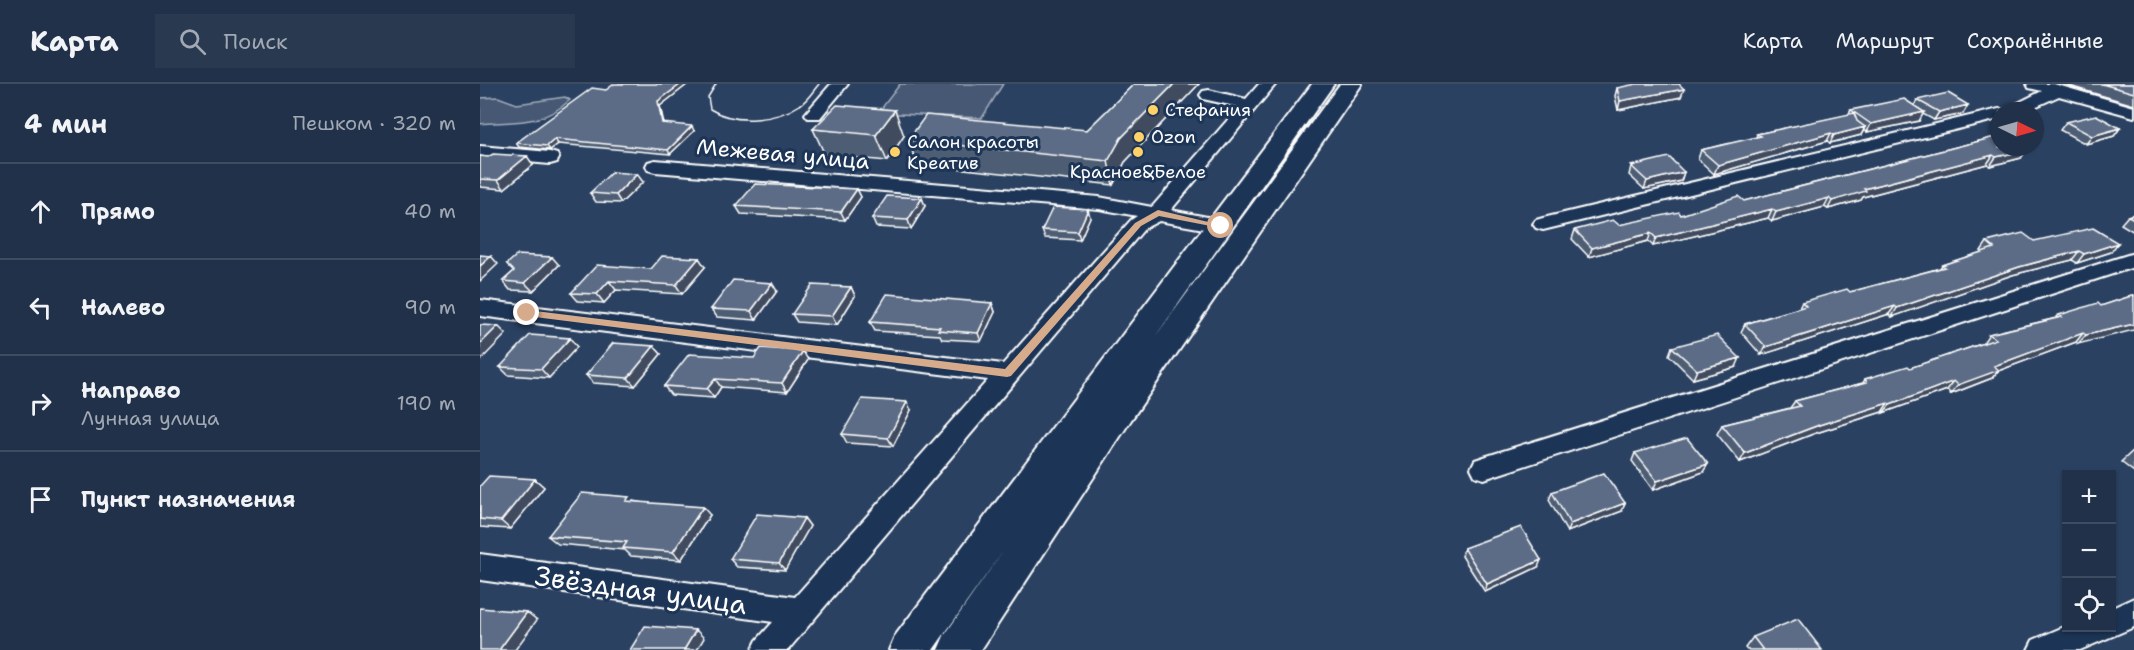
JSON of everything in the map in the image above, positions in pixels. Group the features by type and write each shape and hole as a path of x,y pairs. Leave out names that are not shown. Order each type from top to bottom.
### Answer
{"main road":[{"path":"958,650 1105,406 1221,226 1330,94"},
{"path":"909,650 1105,406 1330,94"}],"street":[{"path":"814,114 840,84"},
{"path":"768,650 1138,224 1158,213 1268,84"},
{"path":"2035,84 2134,112"},
{"path":"2031,102 2056,90"},
{"path":"1209,95 1250,105"},
{"path":"1543,224 1990,116"},
{"path":"480,152 550,158"},
{"name":"Межевая улица","path":"655,166 1099,204 1221,226"},
{"path":"1484,468 2134,260"},
{"path":"480,308 1007,373"},
{"name":"Звёздная улица","path":"480,567 802,612"},
{"path":"2116,620 2134,612"},
{"path":"2044,650 2086,632"}],"shaded area":[{"path":"900,84 1003,84 982,118 878,113"},
{"path":"498,97 517,104 565,97 570,100 549,114 528,121 480,124 480,98"},
{"path":"1310,113 1321,116 1117,390"}],"building":[{"path":"614,84 681,84 658,101 662,123 692,126 668,150 555,139 547,146 516,143 592,88 606,90"},
{"path":"1134,84 1174,84 1121,138 1108,161 908,140 926,115 1087,130"},
{"path":"1636,84 1679,84 1684,89 1620,101 1617,88"},
{"path":"2102,84 2134,84 2134,93"},
{"path":"1948,93 1968,105 1939,112 1917,100"},
{"path":"1904,99 1924,112 1871,124 1851,110"},
{"path":"837,105 895,110 876,135 813,129"},
{"path":"1854,113 1857,121 1865,127 1834,135 1831,133 1718,165 1701,150 1761,136 1757,134"},
{"path":"2096,115 2120,128 2092,136 2066,122"},
{"path":"1990,138 1990,156 1864,189 1866,191 1832,201 1829,198 1776,212 1772,209 1656,238 1651,233 1592,248 1575,230 1613,220 1619,225 1679,212 1681,215 1738,196 1744,201"},
{"path":"493,154 527,156 498,180 480,179 480,156 488,157"},
{"path":"1669,157 1684,172 1647,181 1631,166"},
{"path":"612,172 637,174 616,195 590,193"},
{"path":"755,184 857,189 841,212 736,206"},
{"path":"887,196 922,198 908,220 872,218"},
{"path":"1053,207 1088,209 1078,232 1042,230"},
{"path":"2093,228 2118,243 2084,254 2079,251 2019,267 1897,308 1895,306 1766,347 1745,324 1806,306 1802,302 1847,289 1850,292 1945,267 1942,265 1994,248 1987,242 2023,233 2034,241"},
{"path":"480,255 491,256 480,266"},
{"path":"517,255 552,257 525,283 503,281 514,271 507,264"},
{"path":"662,256 699,258 676,285 609,281 597,294 571,293 597,265 651,269"},
{"path":"733,280 772,283 751,311 711,309"},
{"path":"812,285 851,287 832,316 792,314"},
{"path":"887,294 992,303 978,333 938,330 940,327 870,322"},
{"path":"2134,295 2134,324 2086,335 2083,333 1994,366 1999,370 1958,385 1954,381 1890,405 1888,403 1819,425 1745,453 1722,425 1800,406 1795,401 1867,382 1865,379 1908,366 1910,368 1996,339 1989,334 2062,317 2059,315 2098,303 2101,306"},
{"path":"480,325 498,326 480,344"},
{"path":"530,335 570,338 541,369 500,367"},
{"path":"1717,335 1740,358 1697,370 1672,347"},
{"path":"613,343 654,346 628,378 586,375"},
{"path":"761,348 803,351 782,383 715,379 707,389 664,386 689,354 754,358"},
{"path":"862,399 907,402 888,438 842,434"},
{"path":"1687,438 1708,464 1657,481 1635,453"},
{"path":"1604,473 1625,503 1570,524 1552,492"},
{"path":"489,476 535,479 501,521 480,519 480,486"},
{"path":"582,493 629,497 626,501 703,507 673,552 623,548 627,542 548,536"},
{"path":"757,514 804,518 779,563 730,559"},
{"path":"1521,527 1541,560 1487,584 1464,548"},
{"path":"480,608 527,612 499,650 480,650"},
{"path":"1798,619 1822,650 1763,650 1753,637"},
{"path":"645,626 696,630 684,650 630,650"}],"tram line":[{"path":"716,84 708,97 710,109 720,114 743,119 768,118 790,110 806,101 819,84"}],"place":[{"name":"Стефания","path":"1153,110"},
{"name":"Ozon","path":"1139,137"},
{"name":"Салон красоты Креатив","path":"895,152"},
{"name":"Красное&Белое","path":"1138,152"}],"route":[{"path":"527,313 1007,373 1138,224 1158,213 1221,226"}]}
